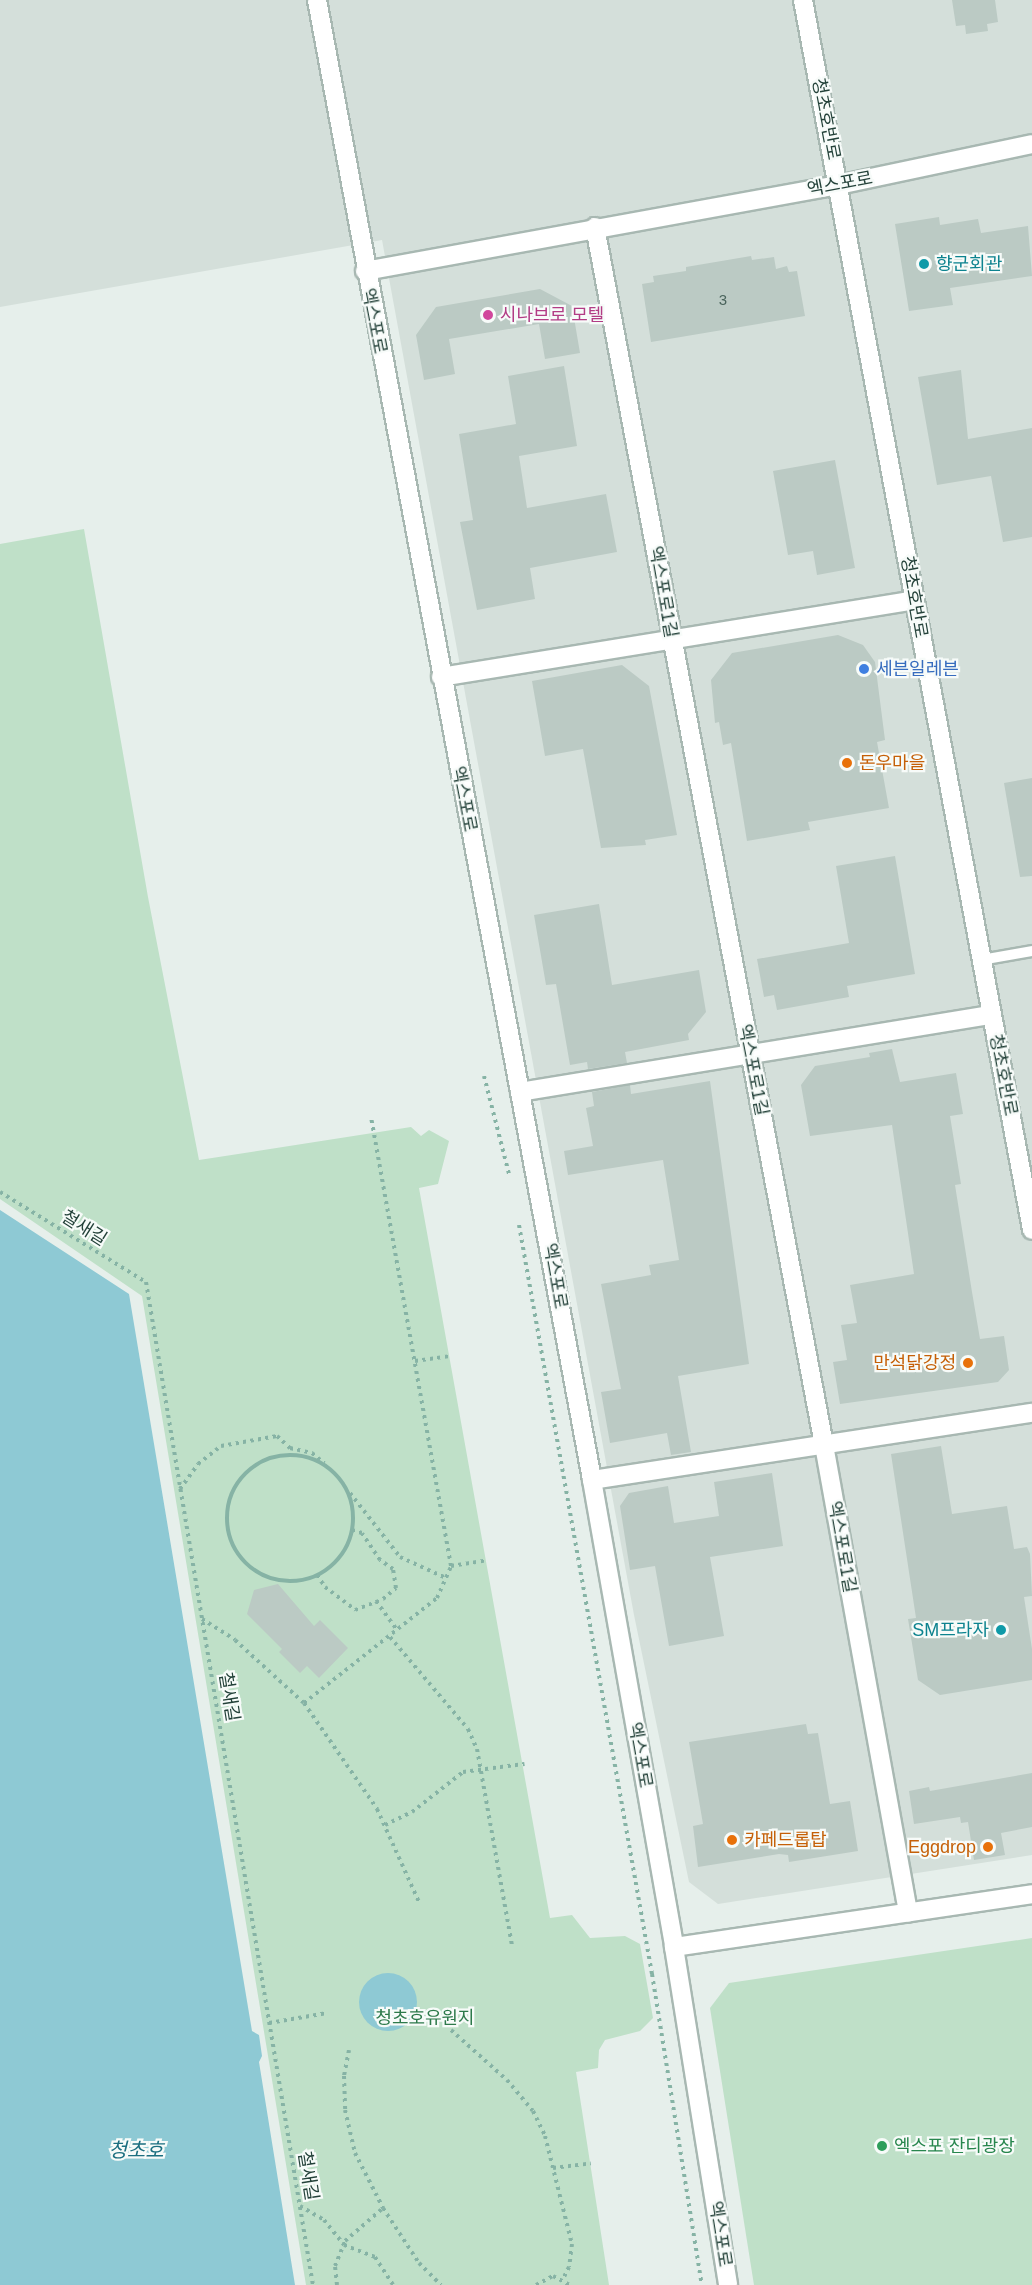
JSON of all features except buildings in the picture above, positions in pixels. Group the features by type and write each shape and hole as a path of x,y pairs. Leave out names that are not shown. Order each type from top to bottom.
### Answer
{"street":[{"name":"엑스포로","path":"317,0 365,271 592,1480 674,1947 728,2285"},
{"name":"청초호반로","path":"803,0 1032,1230"},
{"name":"엑스포로","path":"365,271 595,227 838,185 1032,144"},
{"name":"엑스포로1길","path":"595,227 824,1445 908,1912"},
{"path":"441,677 914,600"},
{"path":"520,1092 750,1052 991,1015"},
{"path":"592,1480 1032,1413"},
{"path":"674,1947 1032,1894"}],"lane":[{"path":"981,960 1032,951"}],"path":[{"path":"483,1076 510,1176"},
{"path":"304,1703 437,1598 451,1566 371,1119"},
{"name":"철새길","path":"0,1192 146,1281 313,2285"},
{"path":"519,1223 652,1974 702,2285"},
{"path":"415,1361 450,1356"},
{"path":"180,1489 198,1464 221,1446 277,1436 290,1448 312,1453 338,1476 400,1557 446,1578"},
{"path":"280,1455 301,1455 321,1463 338,1476 349,1494 352,1530 343,1554 317,1575 290,1582 269,1579 251,1569 232,1544 226,1513 231,1492 243,1474 260,1462 280,1455"},
{"path":"317,1575 325,1587 355,1610 376,1601 396,1587 393,1569 380,1560 363,1533 352,1530"},
{"path":"451,1566 487,1560"},
{"path":"376,1601 398,1631"},
{"path":"202,1618 235,1640 304,1703 385,1825 418,1902"},
{"path":"390,1637 468,1729 482,1771 512,1945"},
{"path":"385,1825 412,1812 463,1772 524,1764"},
{"path":"269,2023 327,2013"},
{"path":"451,2030 507,2080 534,2111 553,2168 572,2244 569,2267 563,2279"},
{"path":"349,2050 344,2076 345,2110 355,2153 384,2208 419,2263 441,2285"},
{"path":"553,2168 591,2163"},
{"path":"299,2206 317,2213 344,2245 375,2257 393,2285"},
{"path":"337,2285 335,2266 344,2245 384,2208"},
{"path":"536,2285 546,2277 563,2279 570,2285"}],"shaded area":[{"path":"0,0 1032,0 1032,1855 718,1904 689,1882 634,1615 382,240 0,307"}],"green space":[{"name":"청초호유원지","path":"84,529 148,897 199,1160 411,1127 421,1136 429,1130 449,1141 438,1184 419,1188 550,1918 572,1915 590,1938 625,1936 640,1944 653,2018 640,2031 605,2040 599,2050 598,2068 576,2072 609,2285 306,2285 142,1296 0,1199 0,544"},
{"name":"엑스포 잔디광장","path":"1032,1938 1032,2285 754,2285 710,2008 729,1983"}],"water":[{"name":"청초호","path":"0,1210 129,1294 252,2031 259,2035 262,2056 259,2062 295,2285 0,2285"},
{"path":"388,1973 399,1975 412,1986 417,2002 415,2013 404,2026 388,2031 377,2029 364,2018 359,2002 361,1991 372,1978"}],"place":[{"name":"향군회관","path":"924,264"},
{"name":"시나브로 모텔","path":"488,315"},
{"name":"세븐일레븐","path":"864,669"},
{"name":"돈우마을","path":"847,763"},
{"name":"만석닭강정","path":"968,1363"},
{"name":"SM프라자","path":"1001,1630"},
{"name":"카페드롭탑","path":"732,1840"},
{"name":"Eggdrop","path":"988,1847"},
{"name":"엑스포 잔디광장","path":"882,2146"}]}
